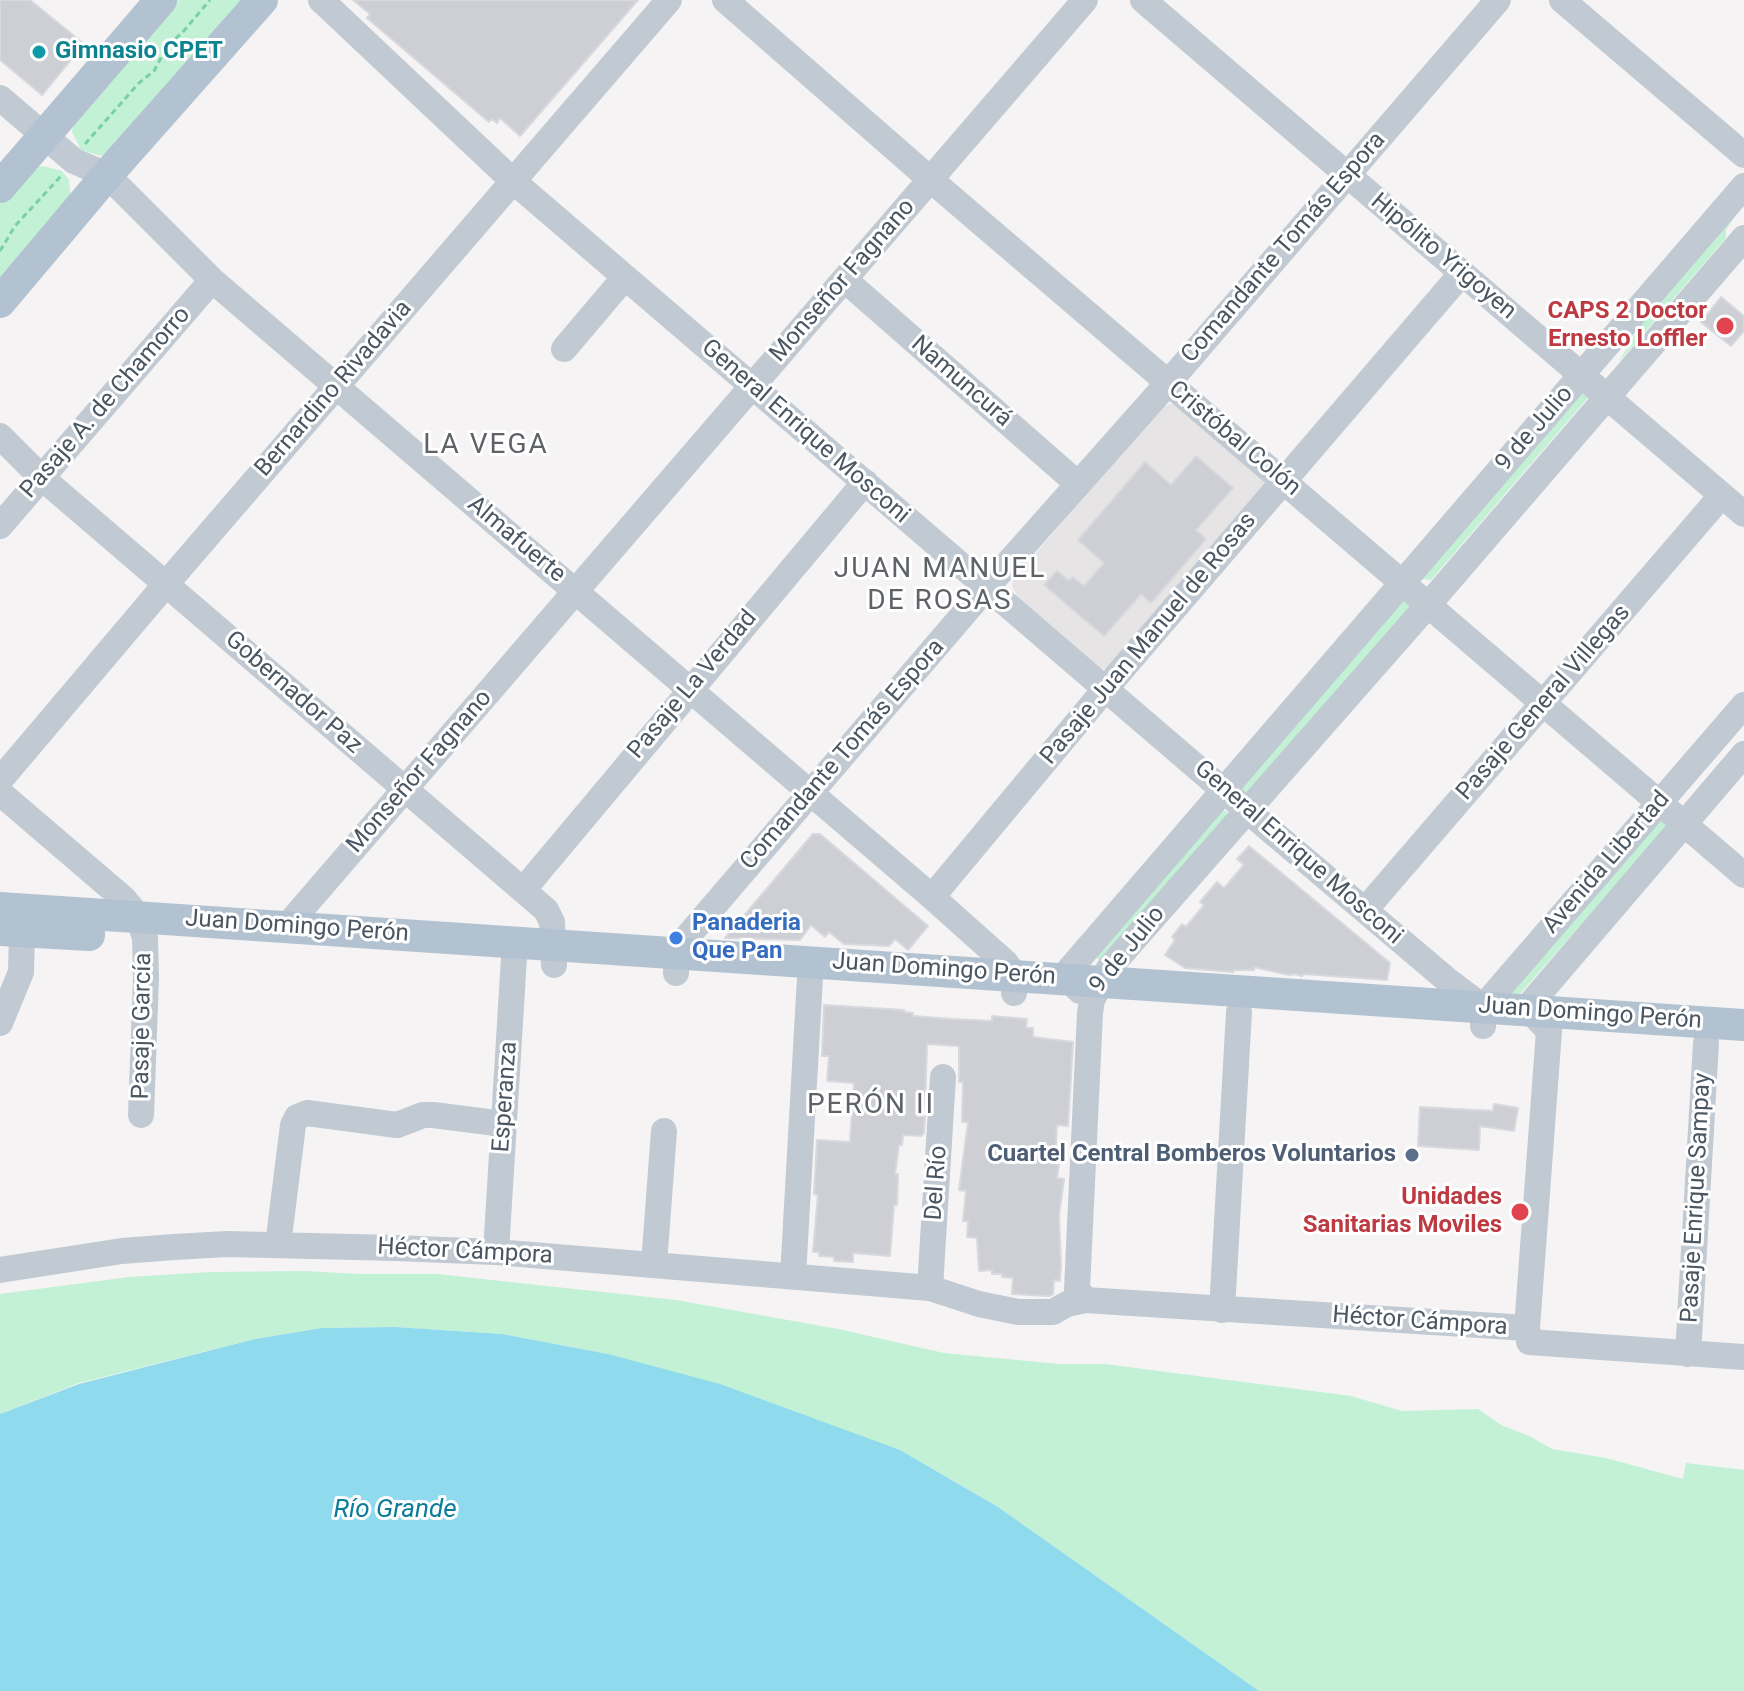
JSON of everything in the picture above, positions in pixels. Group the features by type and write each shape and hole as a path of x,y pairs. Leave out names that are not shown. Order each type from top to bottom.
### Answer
{"main road":[{"path":"0,187 161,0"},
{"path":"0,302 107,175 262,0"},
{"name":"Juan Domingo Perón","path":"0,908 142,927 1539,1021 1744,1025"},
{"name":"Juan Domingo Perón","path":"25,932 287,926 515,952"},
{"name":"Juan Domingo Perón","path":"1015,984 1067,979 1096,990 1239,1012 1483,1017"},
{"name":"Juan Domingo Perón","path":"1539,1021 1706,1043 1744,1045"}],"street":[{"name":"General Enrique Mosconi","path":"321,0 513,181 1446,979 1483,1017"},
{"name":"Bernardino Rivadavia","path":"0,780 669,0"},
{"name":"Cristóbal Colón","path":"725,0 1744,875"},
{"name":"Monseñor Fagnano","path":"287,926 1085,0"},
{"name":"Hipólito Yrigoyen","path":"1143,0 1744,514"},
{"name":"Comandante Tomás Espora","path":"677,962 682,943 810,793 1498,0"},
{"path":"1562,0 1744,155"},
{"name":"Almafuerte","path":"0,98 74,161 107,175 212,280 932,897 1006,963 1015,984"},
{"name":"9 de Julio","path":"1067,979 1068,971 1744,186"},
{"name":"9 de Julio","path":"1096,990 1109,968 1249,811 1744,238"},
{"name":"Pasaje Juan Manuel de Rosas","path":"932,897 1106,688 1462,273"},
{"path":"564,349 625,277"},
{"name":"Pasaje A. de Chamorro","path":"0,526 212,280"},
{"name":"Namuncurá","path":"845,280 1078,484"},
{"name":"Gobernador Paz","path":"0,436 42,478 524,889 546,910 552,922 554,954"},
{"name":"Pasaje La Verdad","path":"524,889 865,482"},
{"name":"Pasaje General Villegas","path":"1365,910 1722,495"},
{"name":"Avenida Libertad","path":"1483,1017 1744,705"},
{"name":"Avenida Libertad","path":"1539,1021 1532,1002 1744,754"},
{"path":"0,793 124,899 142,927"},
{"name":"Pasaje García","path":"141,1115 142,927"},
{"path":"0,1023 21,972 25,932"},
{"name":"Esperanza","path":"496,1252 515,952"},
{"path":"793,1276 811,971"},
{"path":"1085,1300 1077,1289 1096,990"},
{"path":"1222,1310 1239,1012"},
{"path":"1527,1328 1539,1021"},
{"name":"Pasaje Enrique Sampay","path":"1688,1354 1706,1043"},
{"name":"Del Río","path":"930,1288 943,1077"},
{"path":"278,1245 293,1125 297,1117 307,1113 397,1125 423,1115 433,1115 504,1124"},
{"path":"654,1264 664,1131"},
{"name":"Héctor Cámpora","path":"0,1270 122,1251 227,1244 496,1252 930,1288 1018,1312 1053,1312 1067,1304 1085,1300 1527,1328 1529,1342 1744,1357"}],"path":[{"path":"0,251 15,226 74,161 84,144 154,71 168,45 210,0"}],"shaded area":[{"path":"1170,404 1177,405 1264,480 1265,486 1108,669 1101,668 1018,598 1012,586 1013,580 1158,410"}],"green space":[{"path":"176,0 244,0 111,153 101,156 81,150 72,132 73,122"},
{"path":"43,166 62,171 69,180 71,200 0,283 0,204 25,175 33,168"},
{"path":"1744,203 1726,230 1726,238 1618,363 1639,322"},
{"path":"1584,386 1592,393 1431,580 1423,579 1422,572"},
{"path":"1404,597 1413,604 1250,792 1243,793 1240,785"},
{"path":"1220,810 1227,811 1229,817 1105,960 1097,959 1094,951"},
{"path":"1660,818 1669,824 1519,995 1513,994 1512,989"},
{"path":"306,1271 437,1274 676,1300 838,1329 944,1353 1059,1364 1105,1364 1351,1396 1402,1411 1478,1409 1501,1425 1552,1449 1606,1458 1683,1479 1686,1463 1744,1470 1744,1691 1259,1691 998,1507 900,1450 608,1354 502,1334 395,1327 322,1328 255,1339 79,1383 0,1414 0,1294 129,1277"}],"water":[{"name":"Río Grande","path":"395,1327 502,1334 608,1354 720,1384 900,1450 998,1507 1259,1691 0,1691 0,1414 79,1384 255,1339 322,1328"}],"building":[{"name":"Gimnasio CPET","path":"0,0 30,0 84,44 42,95 0,60"},
{"path":"353,0 638,0 520,136 500,118 497,123 492,119 489,122 367,18 370,14"},
{"name":"CAPS 2 Doctor Ernesto Loffler","path":"1721,297 1744,316 1744,331 1731,346 1701,322"},
{"path":"1196,456 1233,488 1196,530 1206,539 1151,603 1141,594 1104,636 1044,585 1057,571 1069,581 1073,577 1084,586 1104,563 1078,540 1145,462 1171,485"},
{"path":"813,834 820,834 928,926 908,950 895,939 889,946 844,944 829,932 825,937 811,925 800,940 725,938"},
{"path":"1249,846 1390,963 1387,980 1289,975 1254,967 1254,970 1233,972 1185,968 1165,955 1175,940 1172,937 1182,924 1186,927 1204,905 1200,902 1217,882 1224,888 1244,865 1237,859"},
{"path":"824,1005 904,1010 913,1013 913,1016 952,1019 992,1021 992,1016 1027,1019 1026,1028 1033,1028 1033,1037 1073,1042 1068,1126 1057,1125 1055,1164 1059,1165 1057,1178 1064,1179 1059,1215 1060,1281 1054,1280 1053,1294 1012,1294 1013,1278 992,1274 992,1270 979,1271 977,1238 967,1237 968,1221 963,1221 966,1191 959,1190 968,1122 962,1122 963,1082 959,1082 959,1046 927,1044 925,1104 918,1116 925,1116 924,1133 921,1136 903,1135 902,1145 899,1145 895,1174 898,1174 897,1205 894,1205 890,1256 853,1253 853,1262 834,1261 834,1257 819,1256 819,1252 813,1252 818,1195 814,1194 817,1140 850,1142 854,1083 827,1081 829,1056 822,1056"},
{"path":"1494,1104 1518,1108 1514,1131 1480,1126 1479,1150 1418,1146 1420,1107 1493,1111"}],"place":[{"name":"Gimnasio CPET","path":"39,52"},
{"name":"CAPS 2 Doctor Ernesto Loffler","path":"1725,326"},
{"name":"Panaderia Que Pan","path":"676,938"},
{"name":"Cuartel Central Bomberos Voluntarios","path":"1412,1155"},
{"name":"Unidades Sanitarias Moviles","path":"1520,1212"}],"district":[{"name":"LA VEGA","path":"486,446"},
{"name":"JUAN MANUEL DE ROSAS","path":"940,586"},
{"name":"PERÓN II","path":"871,1106"}]}
